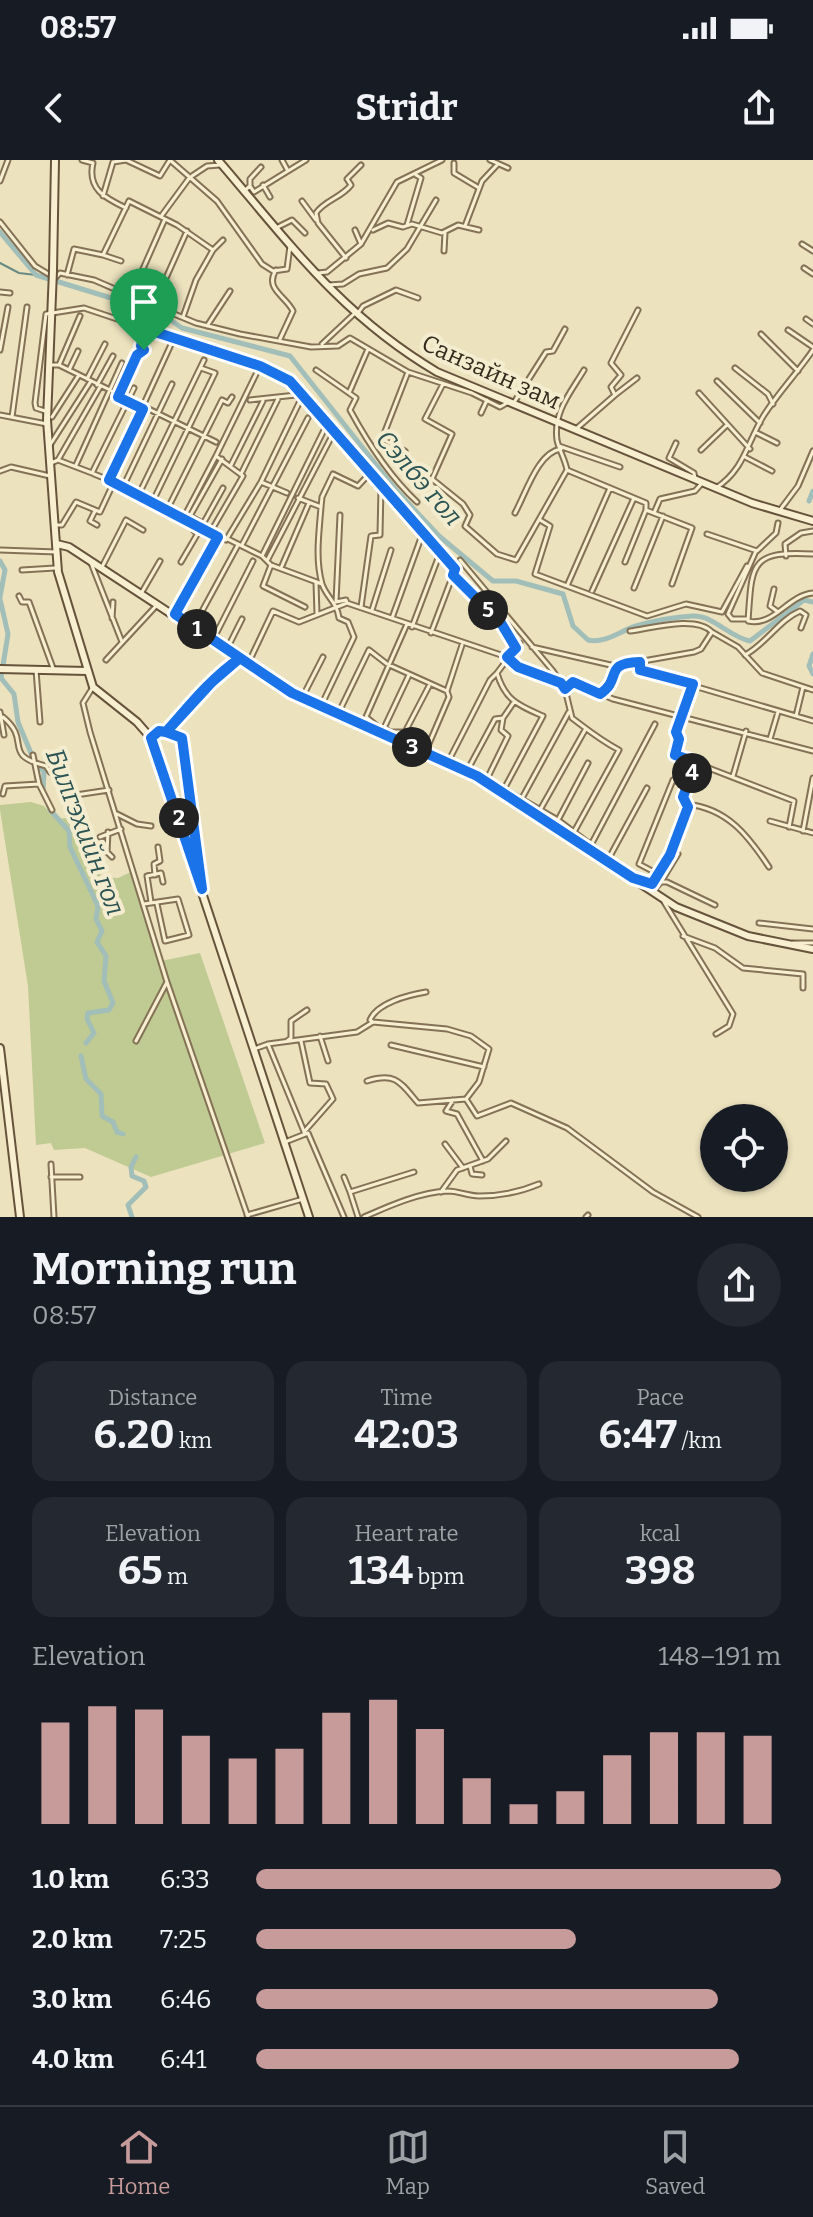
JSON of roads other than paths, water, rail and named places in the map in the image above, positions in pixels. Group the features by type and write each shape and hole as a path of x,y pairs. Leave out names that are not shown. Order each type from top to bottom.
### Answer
{"main road":[{"path":"55,160 52,295 55,365 49,446 54,462 52,476 58,571 93,687 137,722 151,738 309,1217"},
{"name":"Санзайн зам","path":"221,163 247,188 290,246 325,286 355,315 437,372 716,488 777,512 813,521"},
{"path":"57,544 69,547 142,592 302,698 389,734 504,790 662,899 748,936 813,949"},
{"path":"57,544 69,547"},
{"path":"0,669 87,671"},
{"path":"0,1048 20,1217"}],"street":[{"path":"0,181 8,160"},
{"path":"82,160 93,163 90,175 103,196 126,208"},
{"path":"103,196 113,162 126,160 160,176 170,160 217,201 262,264 276,270 289,266 290,246"},
{"path":"282,160 288,171"},
{"path":"261,167 250,179 247,188 254,192 306,160"},
{"path":"370,233 390,190 405,176 442,160"},
{"path":"490,160 508,168"},
{"path":"131,296 163,218 196,171 221,163"},
{"path":"454,163 454,173 479,188"},
{"path":"465,226 479,188 498,164"},
{"path":"318,223 318,209 346,191 351,185 347,179 350,173 361,165"},
{"path":"407,225 421,178 415,174"},
{"path":"263,185 270,197"},
{"path":"325,286 343,284 359,274 387,268 402,256 436,200"},
{"path":"103,255 129,201 187,231 213,250"},
{"path":"302,201 346,258"},
{"path":"289,213 305,233"},
{"path":"276,228 292,220"},
{"path":"0,222 35,266 55,278 60,273 94,280 207,326 320,345 338,346 346,338 408,372 504,408 511,403 546,352 553,351 565,329"},
{"path":"311,271 327,272 383,223 421,226 445,233"},
{"path":"444,251 445,233 452,226 479,230"},
{"path":"355,230 361,244"},
{"path":"145,302 166,278 187,231"},
{"path":"183,317 196,280 213,250 223,240"},
{"path":"802,244 813,251"},
{"path":"67,275 74,249 121,261"},
{"path":"804,268 813,274"},
{"path":"276,270 272,281 275,291 293,311 280,339"},
{"path":"320,345 363,306 396,290 418,298"},
{"path":"207,326 230,291"},
{"path":"0,292 10,293"},
{"path":"0,350 8,307"},
{"path":"12,417 27,307"},
{"path":"49,417 37,409 35,403 45,316 52,312 84,308 260,366 290,381 326,426 371,472 455,569 431,633"},
{"path":"615,395 611,387 621,375 611,363 638,310"},
{"path":"80,316 55,365 216,442"},
{"path":"806,319 813,324"},
{"path":"118,397 137,355 144,350 141,346 146,329"},
{"path":"716,488 733,475 750,449 760,423 813,348 788,330"},
{"path":"761,334 798,371"},
{"path":"55,525 62,525 76,502 100,512 174,338"},
{"path":"49,446 89,380 105,344"},
{"path":"349,393 368,349"},
{"path":"69,370 78,351"},
{"path":"113,356 54,462 76,466 111,481 218,537 262,556 269,563 322,584"},
{"path":"138,496 204,360"},
{"path":"76,466 122,363"},
{"path":"184,518 260,366"},
{"path":"152,503 215,373 201,368"},
{"path":"735,368 768,394 773,404"},
{"path":"316,370 356,398 350,410 362,433 401,488 417,502"},
{"path":"443,384 425,419 452,434 432,478 469,513 464,524 497,554 514,561 567,470 557,422 560,408 584,370"},
{"path":"405,451 382,439 408,372"},
{"path":"49,417 79,375"},
{"path":"576,429 637,378"},
{"path":"717,381 760,423"},
{"path":"123,487 172,384"},
{"path":"92,473 134,388"},
{"path":"699,393 750,449"},
{"path":"210,533 278,399 282,395 296,395 301,399 261,482 226,540"},
{"path":"167,510 222,400 228,403 232,397"},
{"path":"250,400 278,399"},
{"path":"231,465 263,400"},
{"path":"481,413 487,400"},
{"path":"0,415 49,417"},
{"path":"193,627 274,488 308,418"},
{"path":"701,450 728,425"},
{"path":"262,556 326,426"},
{"path":"305,607 263,586 269,563 298,498 334,432"},
{"path":"757,433 777,443"},
{"path":"654,513 660,499 695,491 699,481 689,469 669,458 676,443"},
{"path":"515,513 542,461 554,450 560,448 620,467"},
{"path":"777,512 798,486 813,451"},
{"path":"216,456 241,474"},
{"path":"745,457 772,471"},
{"path":"200,526 190,516 222,459"},
{"path":"0,471 11,467 52,476"},
{"path":"567,470 646,503 625,562"},
{"path":"337,603 322,584 318,558 322,497 333,474 358,486 371,472"},
{"path":"261,482 287,493"},
{"path":"361,607 371,536 380,538 382,527 382,485"},
{"path":"181,562 198,533 194,531 223,488"},
{"path":"567,586 610,488"},
{"path":"298,498 321,507"},
{"path":"592,591 634,498"},
{"path":"281,568 309,503"},
{"path":"287,505 294,508"},
{"path":"646,510 692,528 672,584"},
{"path":"95,511 90,521 97,525"},
{"path":"321,707 354,637 348,622 339,618 337,603 340,515"},
{"path":"634,588 663,516"},
{"path":"102,567 126,520 143,530"},
{"path":"540,520 550,526 534,572 647,616 688,604 721,613 727,609 747,566 776,533 778,523"},
{"path":"786,556 785,544 801,533 813,531"},
{"path":"392,618 423,533"},
{"path":"707,534 758,550 765,558"},
{"path":"175,614 218,537"},
{"path":"0,550 57,544"},
{"path":"372,610 391,550"},
{"path":"376,731 377,726 366,717 387,664 410,625 440,553"},
{"path":"748,619 750,580 765,558 773,553 786,556 813,554"},
{"path":"91,560 91,569 122,642"},
{"path":"460,560 561,683 570,711 585,730 619,750 574,832"},
{"path":"142,592 160,561"},
{"path":"213,640 253,561"},
{"path":"747,566 747,577 728,614 732,619 748,619 757,623 798,596 813,593"},
{"path":"22,570 58,571"},
{"path":"453,575 513,638 516,648 510,659"},
{"path":"316,583 317,614"},
{"path":"774,589 770,606 778,612"},
{"path":"19,596 22,602 29,602 38,620 53,670"},
{"path":"248,664 273,611 299,622 346,600 347,603 510,659 518,667 561,683"},
{"path":"112,619 113,602"},
{"path":"106,660 158,603"},
{"path":"745,655 764,645 790,616 800,611 806,615 801,628"},
{"path":"227,649 242,619"},
{"path":"630,631 684,624 708,627 745,655 762,673 813,690"},
{"path":"532,647 615,666 698,651 712,632"},
{"path":"425,753 449,697 447,691 463,643"},
{"path":"448,762 490,680 520,643"},
{"path":"338,714 369,650 387,664 447,691"},
{"path":"302,698 323,657"},
{"path":"166,732 211,683 240,658"},
{"path":"640,662 640,670 813,721"},
{"path":"600,694 606,690 615,666"},
{"path":"36,670 40,722"},
{"path":"497,673 514,702 526,712 543,716 504,790"},
{"path":"409,675 384,728 389,734 405,732 430,684"},
{"path":"565,689 573,682 600,694 813,751"},
{"path":"693,684 676,732 679,739 675,755 794,801 789,827"},
{"path":"93,687 83,703 115,813 167,982 248,1216 303,1199"},
{"path":"796,716 803,687"},
{"path":"486,781 508,736 501,730 503,718 514,702"},
{"path":"520,800 570,711"},
{"path":"770,739 778,711"},
{"path":"0,712 14,728 21,757 50,772"},
{"path":"3,717 4,735"},
{"path":"467,771 495,719 503,718"},
{"path":"592,843 655,724"},
{"path":"585,730 539,812 558,820 592,843 634,878 652,884 674,847 686,804"},
{"path":"151,738 159,731 182,738 202,889"},
{"path":"733,776 746,731"},
{"path":"33,755 39,784 52,810"},
{"path":"696,762 683,800 686,804 739,825 747,838 756,843 769,867"},
{"path":"558,820 588,763"},
{"path":"803,831 813,778"},
{"path":"658,874 639,864 673,780 687,785"},
{"path":"3,794 5,786 10,784 39,784"},
{"path":"609,858 647,788"},
{"path":"69,796 109,790"},
{"path":"115,813 151,826"},
{"path":"770,821 813,833"},
{"path":"140,824 144,831"},
{"path":"100,837 121,829"},
{"path":"108,832 107,852 112,857"},
{"path":"155,875 154,864 160,861 158,847"},
{"path":"653,891 678,854"},
{"path":"151,902 147,876 161,873 163,882"},
{"path":"661,882 715,905"},
{"path":"144,904 178,899 189,935 165,941 157,904"},
{"path":"662,899 733,1014 729,1026 716,1034"},
{"path":"759,923 813,929"},
{"path":"683,936 715,948 743,968 803,974 803,988"},
{"path":"781,945 813,943"},
{"path":"136,1041 167,982"},
{"path":"373,1022 370,1020 373,1013 380,1007 426,992"},
{"path":"287,1041 291,1038 291,1021 307,1010"},
{"path":"254,1049 268,1044 365,1030 373,1022 433,1026 471,1036 489,1047 479,1082 466,1099"},
{"path":"320,1036 328,1061"},
{"path":"285,1143 304,1133 333,1099 326,1084 310,1083 301,1041"},
{"path":"268,1044 304,1133 308,1133 344,1217"},
{"path":"391,1045 484,1067"},
{"path":"367,1081 391,1077 418,1103 466,1099"},
{"path":"454,1099 446,1111 457,1114 483,1161"},
{"path":"466,1099 477,1116 511,1103 567,1128 653,1192 698,1217"},
{"path":"441,1192 457,1170 483,1161 506,1141"},
{"path":"445,1144 463,1168"},
{"path":"51,1164 54,1217"},
{"path":"470,1166 472,1174 482,1175"},
{"path":"350,1192 414,1172"},
{"path":"51,1177 80,1177"},
{"path":"344,1177 358,1217"},
{"path":"364,1217 392,1204 441,1192 481,1196 493,1192 518,1193 539,1184"}],"waterway":[{"name":"Сэлбэ гол","path":"0,232 36,275 160,313 182,328 290,356 397,491 439,536 493,581 516,581 563,594 573,626 588,640 606,639 650,622 693,616 707,619 750,641 804,600 813,602"},
{"path":"0,263 19,273 36,275"},
{"path":"809,501 813,491"},
{"name":"Билгэхийн гол","path":"0,561 5,570 0,597"},
{"name":"Билгэхийн гол","path":"0,599 8,634 1,678 14,694 18,722 33,758 44,772 43,790"},
{"name":"Сэлбэ гол","path":"813,654 809,666 813,674"},
{"name":"Билгэхийн гол","path":"48,803 50,810 69,831 70,847 98,906 96,919 102,931 97,942 106,956 104,981 113,1003 109,1010 88,1013 87,1019 94,1033 86,1043"},
{"name":"Билгэхийн гол","path":"81,1056 86,1079 101,1094 102,1116 113,1122 117,1132 123,1134"},
{"name":"Билгэхийн гол","path":"132,1217 128,1205 146,1187 144,1181 132,1176 131,1167 136,1157"}]}
